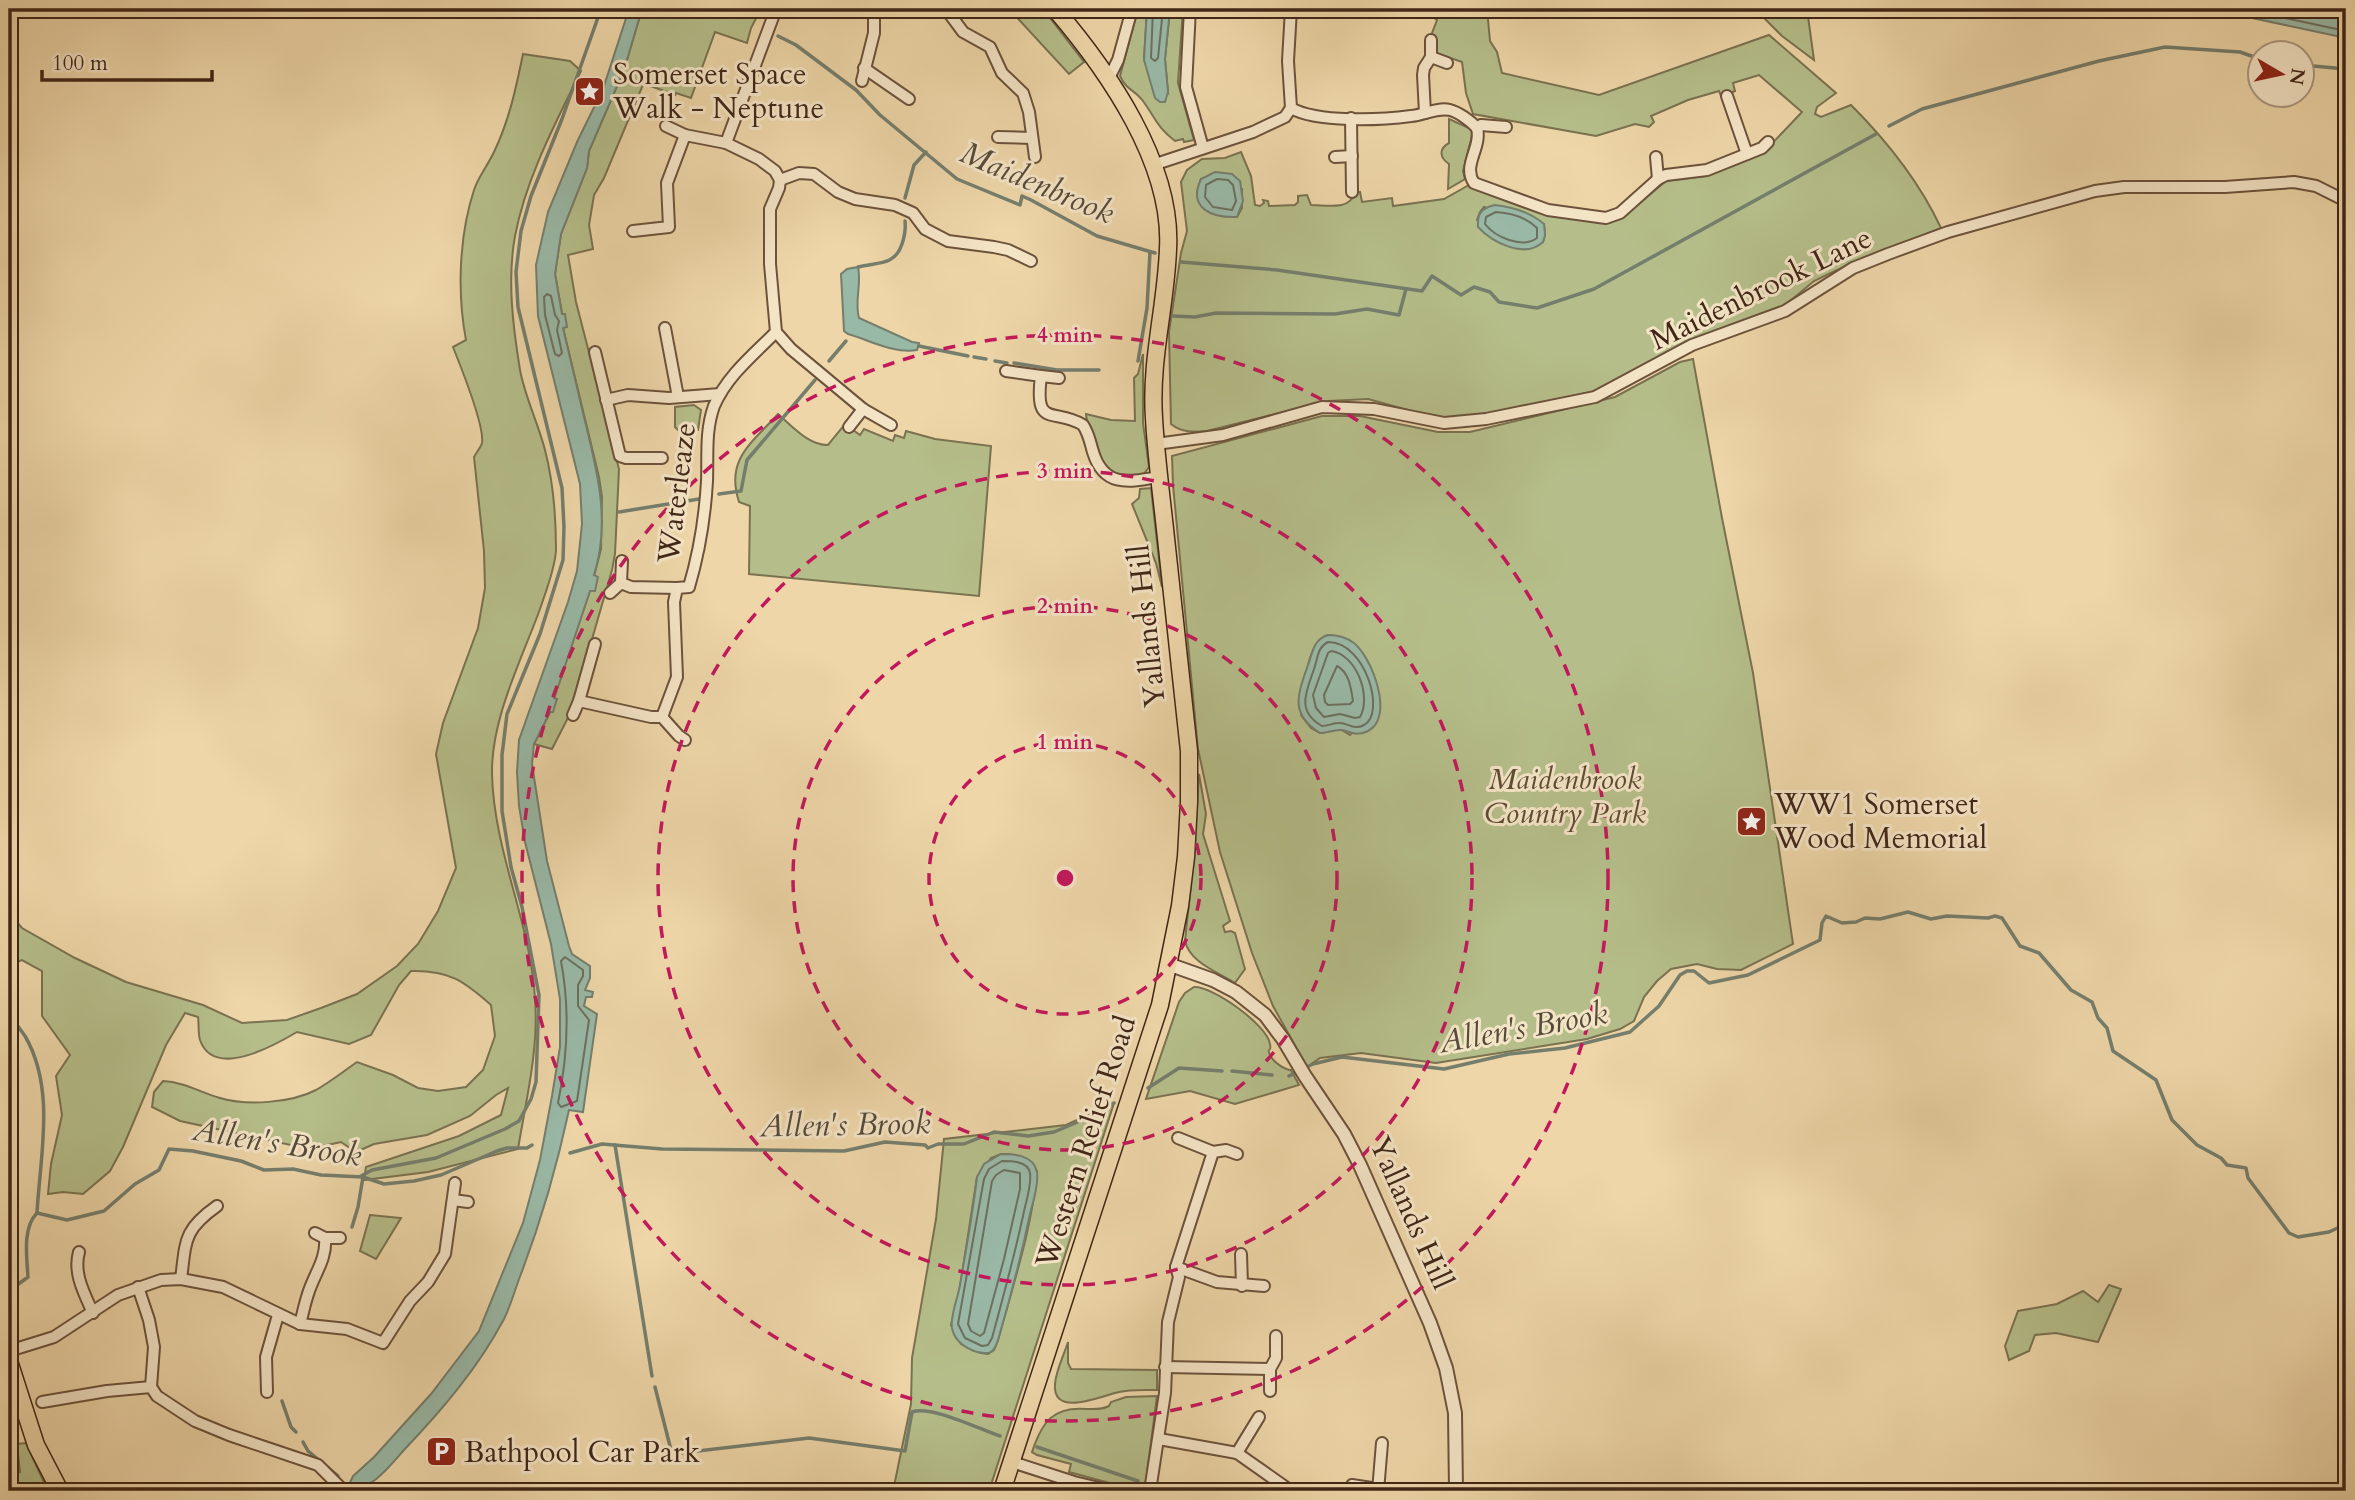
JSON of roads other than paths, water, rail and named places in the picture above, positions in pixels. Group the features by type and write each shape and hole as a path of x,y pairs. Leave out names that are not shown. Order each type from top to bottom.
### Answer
{"main road":[{"name":"Yallands Hill","path":"1055,9 1108,80 1142,139 1153,164 1164,202 1169,240 1154,369 1156,444 1189,751 1189,802"},
{"name":"Western Relief Road","path":"1002,1491 1160,1004 1180,906 1189,802"},
{"path":"9,1362 16,1409 60,1491"}],"street":[{"path":"726,143 776,9"},
{"path":"862,81 874,33 874,9"},
{"path":"946,9 963,32 990,47 1002,73 1023,93 1027,100 1035,158"},
{"path":"1108,80 1118,60 1132,9"},
{"path":"1190,9 1186,87 1203,148"},
{"path":"1153,164 1254,131 1285,117 1291,108 1288,61 1291,9"},
{"path":"1425,113 1423,75 1430,57 1431,40"},
{"path":"1430,57 1447,63"},
{"path":"864,68 909,99"},
{"path":"1727,96 1747,154"},
{"path":"1291,108 1309,115 1352,118 1412,116 1451,110 1478,128"},
{"path":"1352,118 1352,191"},
{"path":"1478,128 1481,125 1506,127"},
{"path":"666,126 685,135 726,143 775,170 780,180 770,209 770,264 776,332 791,349 863,409 891,425"},
{"path":"1478,128 1477,146 1469,169 1474,183 1548,211 1606,218 1620,213 1666,175 1707,170 1762,148 1768,142"},
{"path":"633,231 669,227 667,183 685,135"},
{"path":"998,137 1032,138"},
{"path":"1335,157 1352,156"},
{"path":"1656,157 1658,179"},
{"path":"780,180 799,173 814,174 838,192 855,199 895,205 913,213 925,229 948,241 1008,250 1031,261"},
{"name":"Maidenbrook Lane","path":"1156,444 1223,435 1322,407 1374,408 1444,423 1486,419 1595,397 1692,345 1785,311 1836,278 1876,259 1948,232 2095,191 2124,187 2225,187 2294,182 2316,186 2346,201"},
{"name":"Waterleaze","path":"665,328 678,397"},
{"name":"Waterleaze","path":"621,583 631,587 689,587 698,551 706,484 707,433 720,394 735,372 776,332"},
{"name":"Waterleaze","path":"595,352 620,456 662,458"},
{"path":"1006,371 1059,377"},
{"path":"1041,376 1038,397 1042,408 1052,416 1083,425 1100,469 1118,481 1159,477"},
{"name":"Waterleaze","path":"606,400 628,395 678,397 720,394"},
{"path":"849,427 863,409"},
{"name":"Waterleaze","path":"610,593 621,583 622,561"},
{"name":"Waterleaze","path":"662,717 677,677 674,602 677,588"},
{"path":"573,715 595,644"},
{"path":"579,701 662,717 685,740"},
{"name":"Yallands Hill","path":"1168,964 1213,980 1236,992 1265,1015 1344,1134 1430,1323 1446,1368 1453,1402 1456,1491"},
{"path":"1178,1138 1213,1152 1226,1150 1237,1154"},
{"path":"1150,1491 1165,1393 1168,1322 1178,1277 1176,1267 1213,1152"},
{"path":"383,1343 445,1254 455,1183"},
{"path":"453,1200 468,1202"},
{"path":"181,1279 189,1231 202,1210 217,1206"},
{"path":"300,1324 309,1289 321,1265 326,1246 320,1236 340,1238"},
{"path":"79,1252 71,1262 93,1313"},
{"path":"1241,1254 1242,1286"},
{"path":"1176,1267 1217,1283 1264,1286"},
{"path":"9,1351 54,1337 118,1295 161,1280 181,1279 223,1287 300,1324 347,1329 383,1343 394,1352"},
{"path":"138,1287 149,1320 154,1347 151,1387 157,1396 195,1421 318,1465 340,1487"},
{"path":"253,1381 267,1387 267,1357 278,1315"},
{"path":"1270,1391 1270,1369 1276,1358 1276,1336"},
{"path":"1165,1367 1270,1369"},
{"path":"42,1402 151,1387"},
{"path":"1237,1453 1259,1417"},
{"path":"1159,1439 1237,1453 1291,1491"},
{"path":"1352,1485 1378,1490 1382,1443"},
{"path":"1012,1462 1107,1491"}],"water":[{"path":"629,9 642,9 624,70 589,151 587,168 561,234 555,274 567,327 563,328 600,496 601,535 594,575 598,577 595,591 590,591 554,698 557,699 553,712 550,712 534,744 532,764 547,861 569,946 572,954 590,966 590,978 585,990 593,992 592,997 586,997 584,1006 597,1014 583,1112 569,1110 554,1173 535,1234 509,1308 483,1355 432,1420 385,1471 371,1483 346,1491 353,1476 374,1457 431,1394 479,1331 523,1223 540,1160 560,1047 560,999 551,944 525,842 519,806 519,740 568,602 577,571 582,524 580,484 538,316 536,265 548,212 577,142 603,89"},
{"path":"1147,9 1170,9 1165,59 1168,92 1165,102 1155,98 1144,60"},
{"path":"2210,9 2331,9 2346,13 2346,38"},
{"path":"1215,172 1232,174 1240,181 1243,201 1237,217 1211,213 1205,210 1197,198 1201,179"},
{"path":"1495,205 1521,211 1539,220 1544,224 1543,242 1536,247 1518,249 1500,243 1484,233 1478,227 1478,218 1484,210"},
{"path":"858,267 859,318 919,343 917,350 891,348 844,331 841,274 847,269"},
{"path":"1328,635 1342,637 1354,643 1368,661 1378,687 1380,713 1376,724 1364,733 1339,730 1320,733 1310,726 1300,711 1299,694 1313,651 1316,643"},
{"path":"1001,1154 1017,1155 1032,1162 1037,1172 1037,1182 998,1340 992,1351 984,1353 959,1342 953,1333 952,1318 960,1285 977,1177 984,1164"}],"waterway":[{"path":"361,1176 372,1170 436,1158 505,1129 519,1121 531,1099 536,1082 539,995 522,907 511,867 502,811 502,755 507,714 540,634 563,560 564,527 562,488 518,307 516,272 521,231 531,196 601,9"},
{"name":"Maidenbrook","path":"733,9 753,17"},
{"name":"Maidenbrook","path":"778,36 796,45 856,90 880,115 957,179 1020,205 1022,196 1097,236 1155,253"},
{"path":"1889,126 1922,109 2099,61 2165,47 2246,54"},
{"path":"2316,66 2346,69"},
{"path":"1181,262 1277,270 1422,291 1432,276 1461,295 1474,287 1490,292 1499,302 1537,308 1594,289 1876,134"},
{"path":"905,198 914,165 926,152"},
{"path":"858,267 884,262 895,256 904,238 905,221"},
{"path":"1138,361 1147,308 1150,252"},
{"path":"1173,316 1195,317 1216,313 1335,314 1367,309 1399,315 1406,289"},
{"path":"829,361 846,341"},
{"path":"919,346 968,356"},
{"path":"974,357 986,359"},
{"path":"995,361 1007,363"},
{"path":"1014,363 1057,370 1099,370"},
{"path":"719,494 741,491 747,460 815,380"},
{"path":"619,512 699,499"},
{"name":"Allen's Brook","path":"1289,1076 1313,1064 1342,1057 1444,1069 1509,1054 1565,1048 1630,1032 1659,1006 1680,975 1694,971 1709,983 1748,975 1820,940 1822,923 1826,916 1842,923 1865,918 1880,919 1908,912 1931,919 1947,916 1995,916 2002,918 2020,946 2039,953 2071,990 2092,1002 2098,1018 2107,1028 2113,1051 2156,1080 2172,1120 2197,1145 2221,1158 2227,1165 2246,1168 2248,1178 2289,1233 2298,1237 2329,1232 2346,1224"},
{"path":"9,1014 35,1056 44,1123 37,1213 27,1235 28,1277 9,1291"},
{"name":"Allen's Brook","path":"1148,1088 1179,1068 1222,1071"},
{"name":"Allen's Brook","path":"1232,1071 1272,1075"},
{"name":"Allen's Brook","path":"570,1153 602,1144 662,1149 844,1151 885,1142 925,1145 928,1148 938,1144 964,1144 994,1132 1028,1136 1054,1132 1114,1103"},
{"name":"Allen's Brook","path":"37,1213 67,1220 104,1211 135,1184 159,1170 169,1149 241,1161 264,1170 293,1169 321,1175 363,1177 384,1184 441,1175 497,1151 527,1148 532,1145"},
{"path":"615,1145 652,1376"},
{"path":"352,1227 363,1177"},
{"path":"655,1387 672,1454 809,1438 905,1451 912,1412 920,1411 943,1415 1000,1436"},
{"path":"282,1401 291,1427 296,1432"},
{"path":"303,1442 308,1451 338,1476"},
{"path":"1037,1447 1138,1481"}],"place":[{"name":"Somerset Space Walk - Neptune","path":"590,91"},
{"name":"WW1 Somerset Wood Memorial","path":"1751,821"},
{"name":"Bathpool Car Park","path":"441,1452"}],"park label":[{"name":"Maidenbrook Country Park","path":"1565,796"}]}
